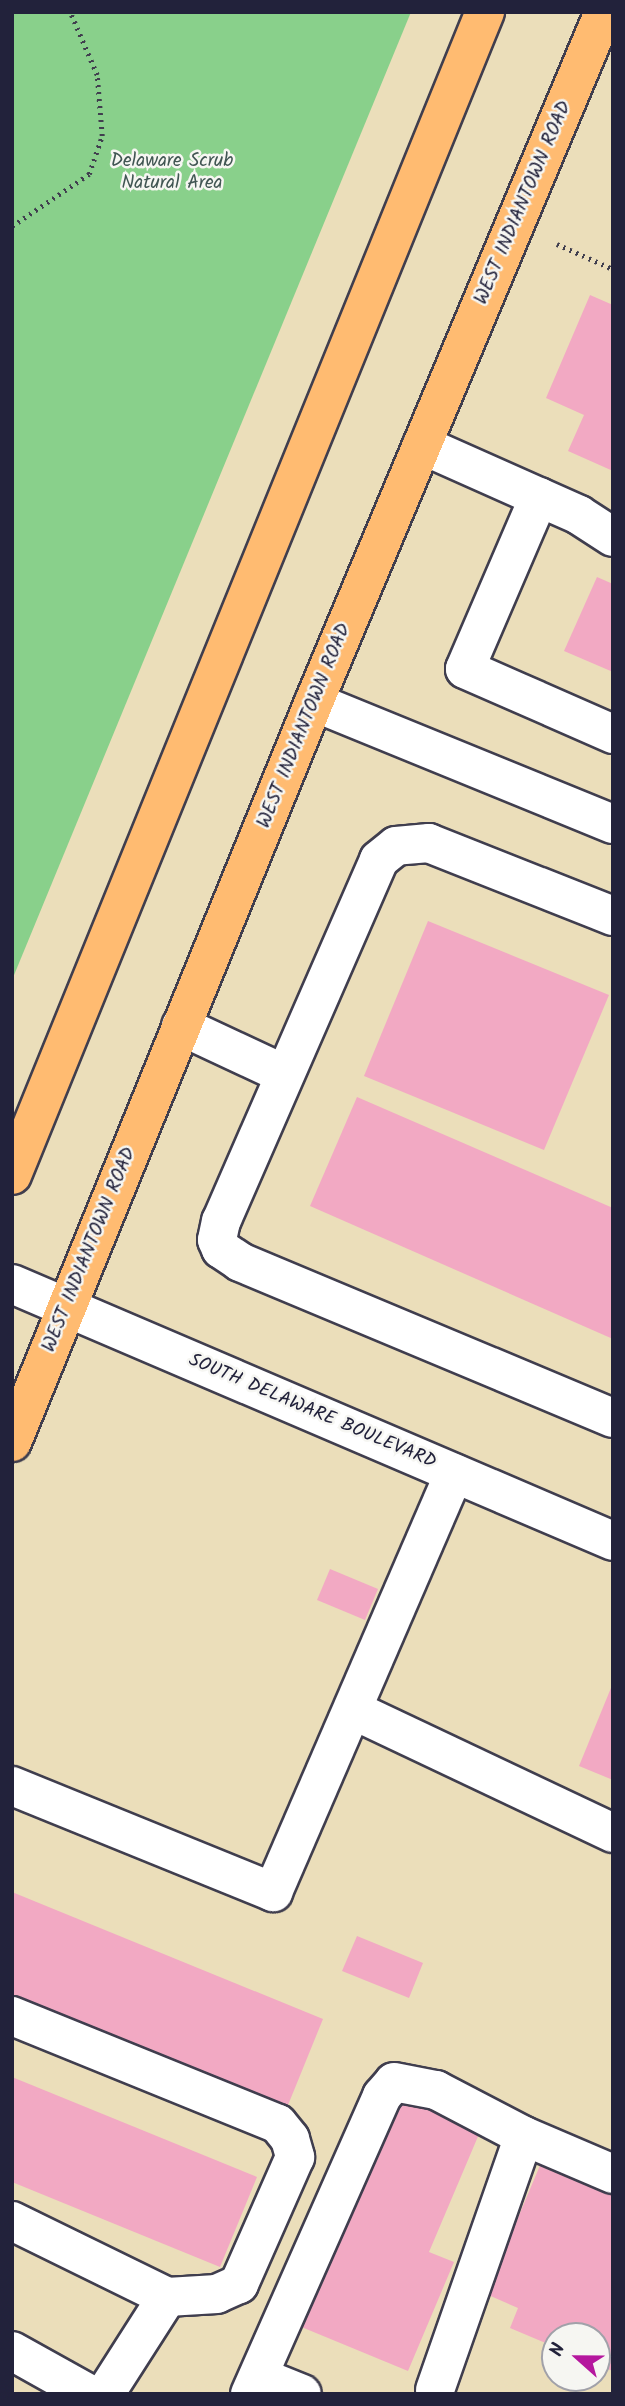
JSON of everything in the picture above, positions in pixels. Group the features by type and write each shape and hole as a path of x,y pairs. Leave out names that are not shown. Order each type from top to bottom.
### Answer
{"main road":[{"path":"12,1175 485,12"},
{"name":"WEST INDIANTOWN ROAD","path":"12,1442 314,702 604,12"}],"street":[{"path":"422,445 539,497 613,537"},
{"path":"539,497 465,669 613,734"},
{"path":"314,702 613,824"},
{"path":"613,916 429,843 397,846 379,860 365,885 221,1221 217,1240 221,1249 240,1262 613,1418"},
{"path":"181,1026 284,1074"},
{"name":"SOUTH DELAWARE BOULEVARD","path":"12,1284 613,1541"},
{"path":"12,1786 273,1892 454,1473"},
{"path":"353,1710 613,1833"},
{"path":"12,2016 278,2124 290,2139 295,2157 239,2284 217,2294 167,2297 12,2221"},
{"path":"302,2394 255,2385 382,2096 394,2082 436,2090 524,2136 613,2174"},
{"path":"438,2392 524,2136"},
{"path":"105,2394 167,2297"},
{"path":"12,2351 89,2394"}],"path":[{"path":"12,226 89,174 102,136 97,75 70,12"},
{"path":"557,244 613,269"}],"green space":[{"name":"Delaware Scrub Natural Area","path":"12,12 411,12 12,980"}],"building":[{"path":"590,295 613,305 613,471 568,451 584,415 546,398"},
{"path":"597,577 613,584 613,672 564,651"},
{"path":"428,921 609,995 544,1150 364,1076"},
{"path":"357,1097 613,1208 613,1339 310,1206"},
{"path":"330,1569 378,1589 365,1620 317,1600"},
{"path":"613,1683 613,1780 579,1766"},
{"path":"12,1892 323,2019 286,2110 12,1997"},
{"path":"357,1936 423,1963 409,1998 342,1971"},
{"path":"12,2077 257,2177 220,2267 12,2182"},
{"path":"397,2091 482,2127 429,2252 454,2262 408,2371 299,2326"},
{"path":"541,2163 613,2194 613,2371 611,2322 541,2322 541,2341 510,2328 518,2308 486,2294"}]}
